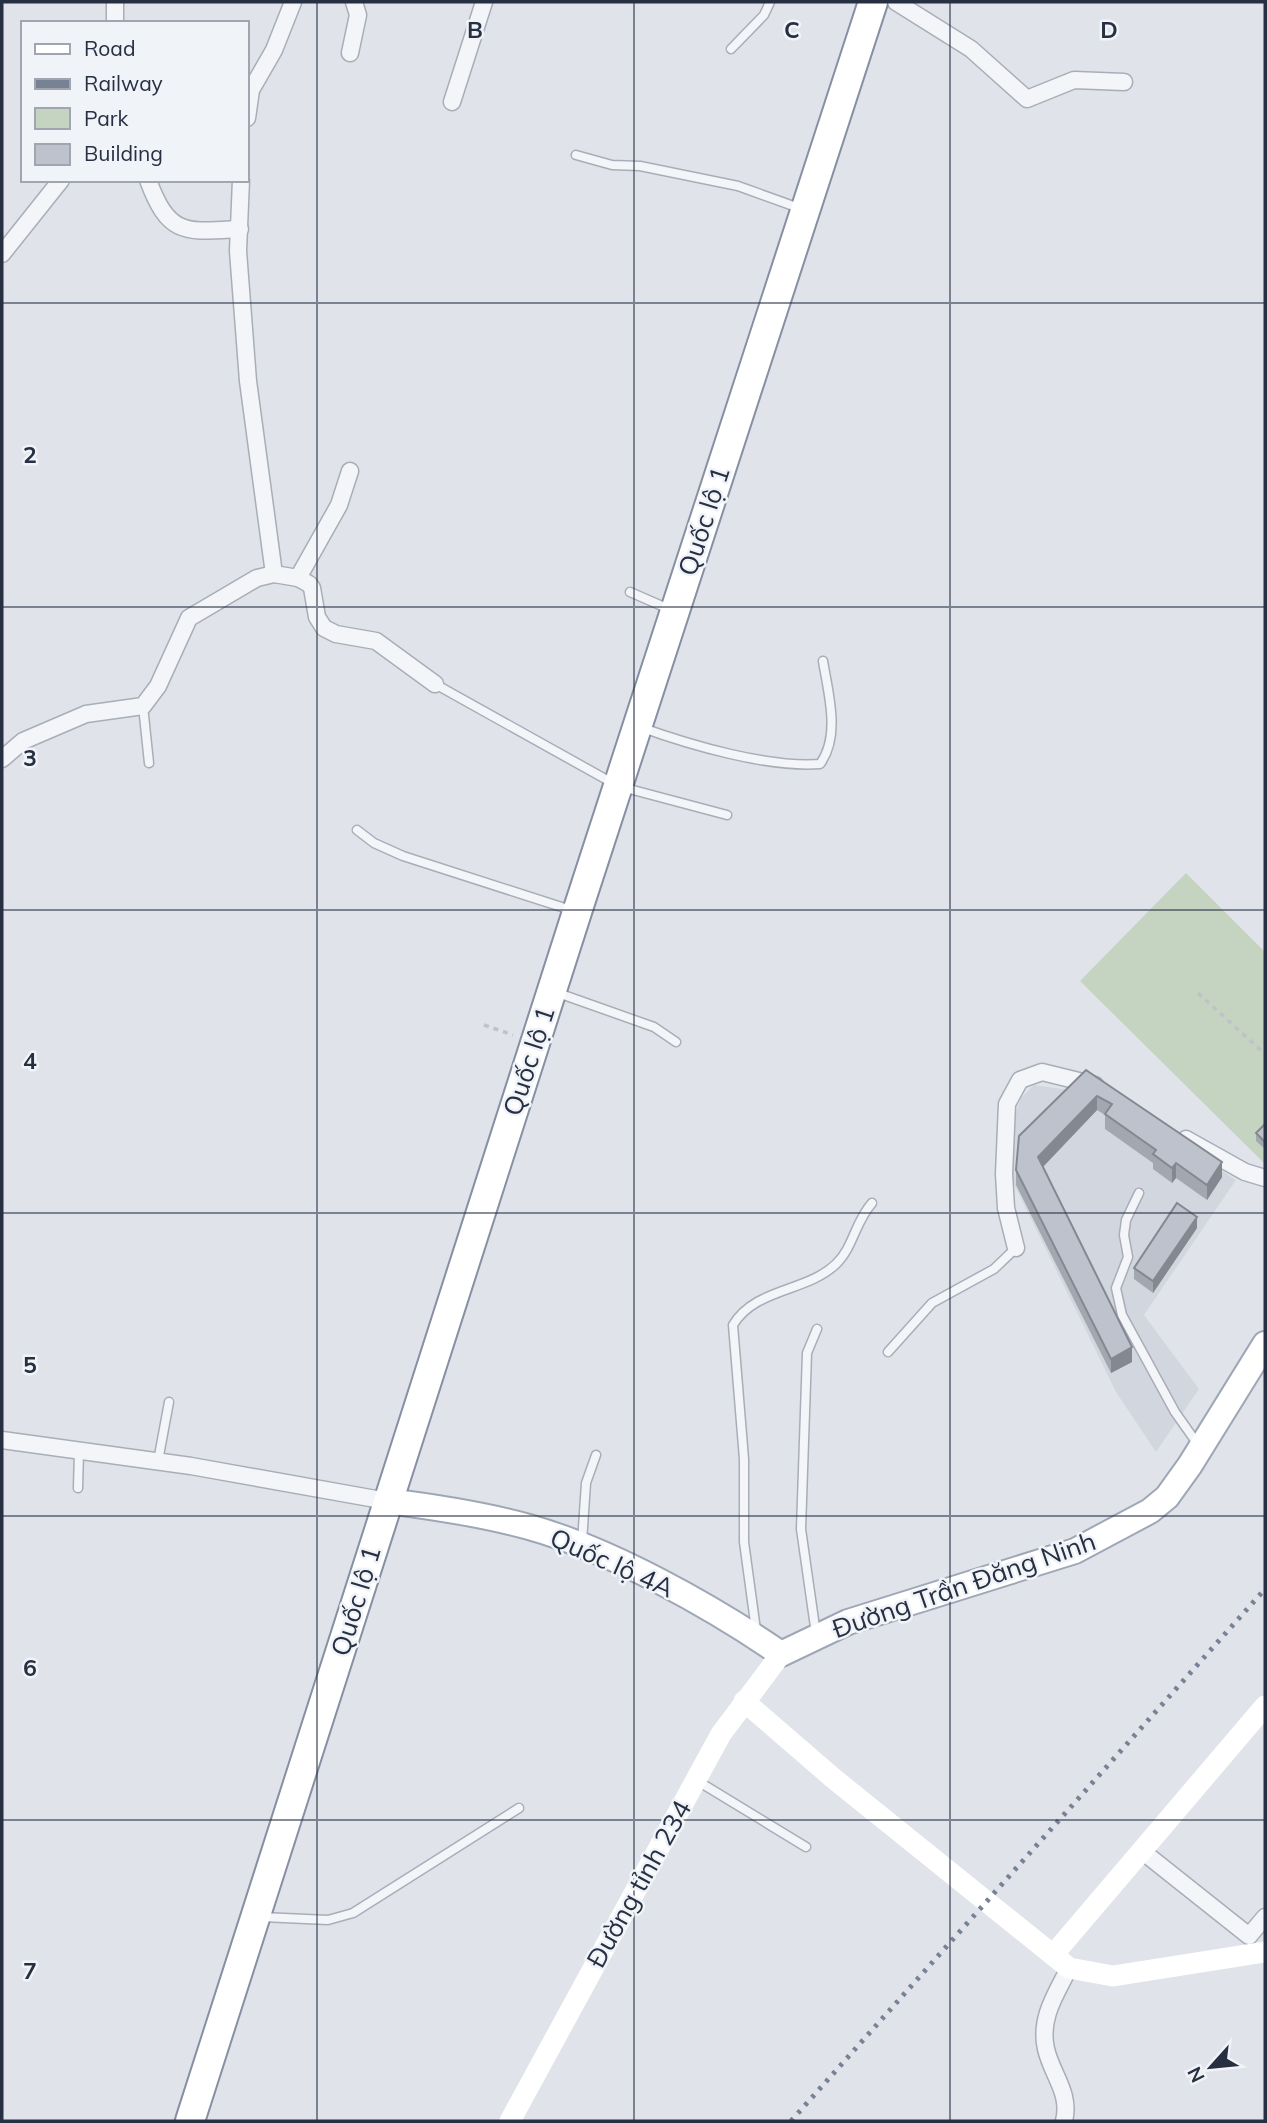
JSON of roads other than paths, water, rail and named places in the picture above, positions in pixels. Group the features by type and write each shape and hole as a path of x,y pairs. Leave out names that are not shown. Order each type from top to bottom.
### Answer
{"highway":[{"name":"Quốc lộ 1","path":"190,2121 387,1501 873,2"}],"main road":[{"name":"Đường Trần Đăng Ninh","path":"781,1654 848,1622 1075,1551 1150,1511 1167,1497 1201,1448 1265,1344"},
{"name":"Quốc lộ 4A","path":"387,1501 467,1511 582,1545 726,1616 781,1654"}],"street":[{"path":"115,2 115,21"},
{"path":"248,111 251,90 274,50 293,2"},
{"path":"350,53 358,15 355,2"},
{"path":"452,102 484,2"},
{"path":"896,2 971,49 1027,99 1074,80 1124,82"},
{"path":"2,254 59,182"},
{"path":"149,182 156,200 174,224 199,231 240,229"},
{"path":"241,182 238,250 247,381 274,573"},
{"path":"298,578 340,505 350,471"},
{"path":"2,759 23,741 86,714 143,706 158,686 189,618 257,578 274,573 298,578 312,588 317,617 324,628 336,634 376,641 435,684"},
{"path":"1016,1248 1006,1208 1004,1174 1007,1104 1020,1080 1042,1072 1102,1086 1113,1094"},
{"path":"1168,1129 1245,1172 1265,1178"},
{"path":"2,1440 158,1461 387,1501"},
{"name":"Đường tỉnh 234","path":"510,2121 696,1780 744,1701 781,1654"},
{"path":"744,1701 833,1778 1061,1961 1113,1976 1265,1952"},
{"path":"1064,2121 1066,2112 1063,2088 1045,2047 1045,2025 1061,1961 1142,1851 1265,1706"},
{"path":"1142,1851 1248,1936 1265,1917"}],"lane":[{"path":"731,49 764,15 769,2"},
{"path":"576,155 612,165 640,166 738,186 805,211"},
{"path":"630,592 675,611"},
{"path":"638,726 676,740 794,765 820,764 828,752 831,712 823,661"},
{"path":"435,684 618,786 727,815"},
{"path":"143,706 149,763"},
{"path":"357,830 374,843 403,856 577,912"},
{"path":"552,990 654,1027 676,1042"},
{"path":"1139,1193 1126,1220 1124,1235 1128,1257 1116,1288 1122,1315 1175,1412 1201,1448"},
{"path":"756,1637 744,1542 744,1459 733,1325 739,1314 757,1302 836,1265 850,1242 854,1229 872,1203"},
{"path":"888,1352 932,1303 994,1269 1016,1248"},
{"path":"816,1637 801,1528 807,1353 817,1329"},
{"path":"158,1461 169,1402"},
{"path":"78,1488 79,1451"},
{"path":"582,1545 586,1483 596,1454"},
{"path":"696,1780 806,1847"},
{"path":"256,1917 328,1920 353,1913 519,1808"}],"railway":[{"path":"791,2121 1265,1589"}]}
